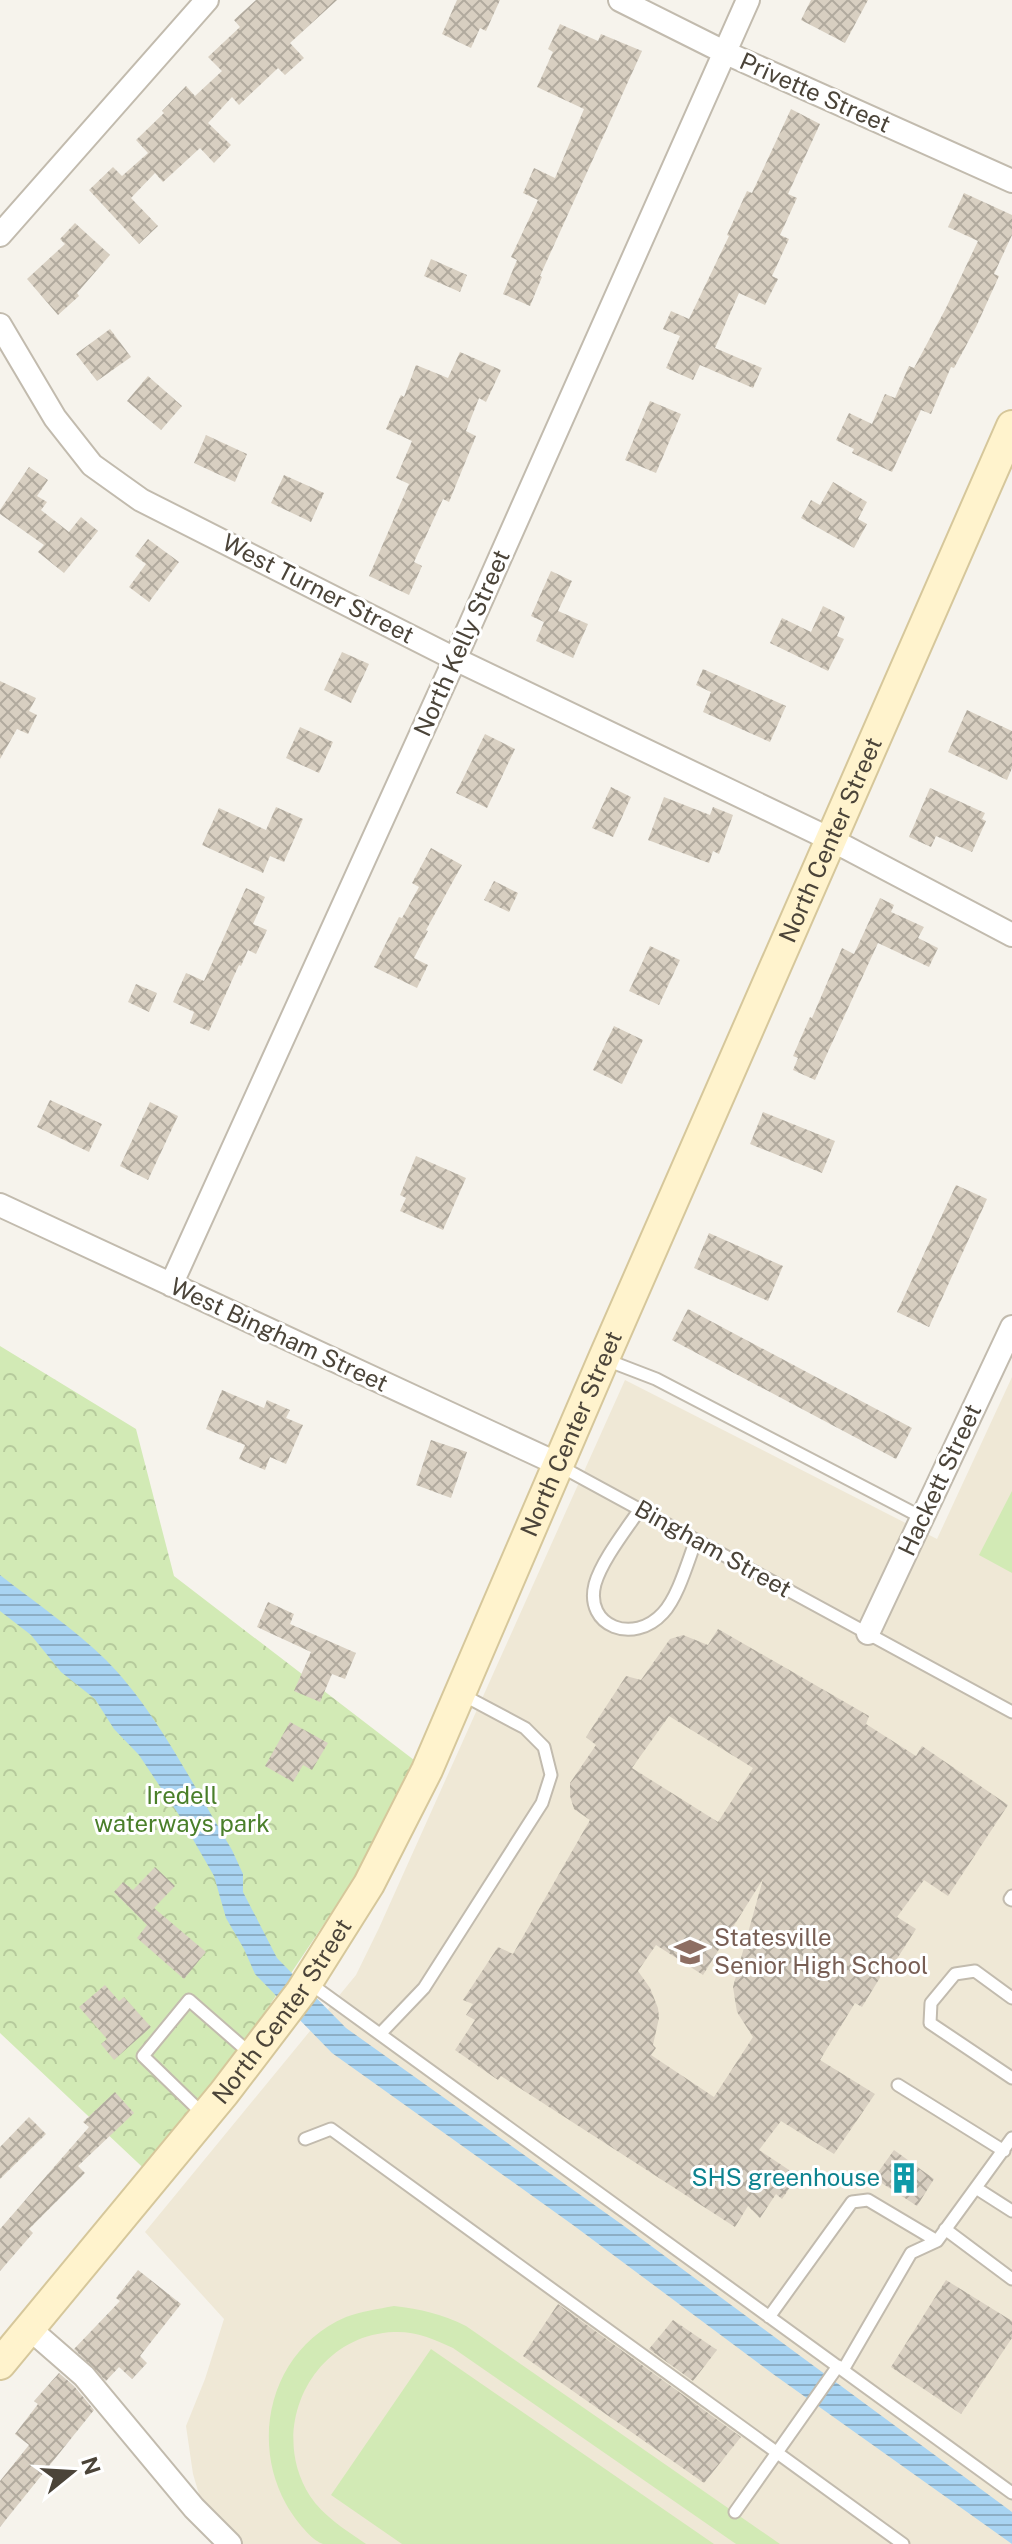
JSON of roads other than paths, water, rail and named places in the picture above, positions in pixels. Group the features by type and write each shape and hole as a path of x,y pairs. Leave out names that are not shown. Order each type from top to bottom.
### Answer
{"main road":[{"name":"North Center Street","path":"0,2364 252,2056 308,1981 369,1884 427,1770 1012,426"}],"street":[{"path":"0,235 207,0"},
{"name":"Privette Street","path":"620,0 724,52 1012,181"},
{"name":"North Kelly Street","path":"171,1285 455,659 748,0"},
{"name":"West Turner Street","path":"0,325 55,418 92,465 141,500 455,659 830,839 1012,935"},
{"name":"West Bingham Street","path":"0,1205 558,1464"},
{"name":"Hackett Street","path":"868,1633 1012,1327"},
{"path":"30,2329 84,2376 194,2508 230,2544"}],"lane":[{"path":"604,1358 656,1379 923,1518"},
{"name":"Bingham Street","path":"558,1464 1012,1712"},
{"path":"640,1509 602,1569 595,1586 597,1609 601,1617 617,1629 643,1628 664,1612 696,1540"},
{"path":"380,2034 424,1988 542,1803 551,1775 544,1747 525,1728 460,1693"},
{"path":"1012,1998 975,1971 955,1974 931,2003 930,2023 1012,2078"},
{"path":"308,1981 1012,2493"},
{"path":"205,2116 143,2056 189,2000 252,2056"},
{"path":"898,2085 1004,2151"},
{"path":"305,2139 331,2129 903,2544"},
{"path":"735,2512 840,2368 911,2253 937,2241 1012,2138"},
{"path":"976,2188 1012,2211"},
{"path":"769,2317 852,2202 868,2200 937,2241"},
{"path":"945,2229 1012,2279"}],"water":[{"path":"0,1575 94,1649 142,1702 232,1850 243,1874 243,1892 277,1958 346,2028 624,2226 1012,2512 1012,2544 332,2053 255,1974 226,1918 214,1876 139,1755 114,1729 95,1699 61,1672 31,1635 0,1611"}],"place":[{"name":"Statesville Senior High School","path":"690,1952"},
{"name":"SHS greenhouse","path":"904,2178"}],"park label":[{"name":"Iredell waterways park","path":"182,1810"}]}
